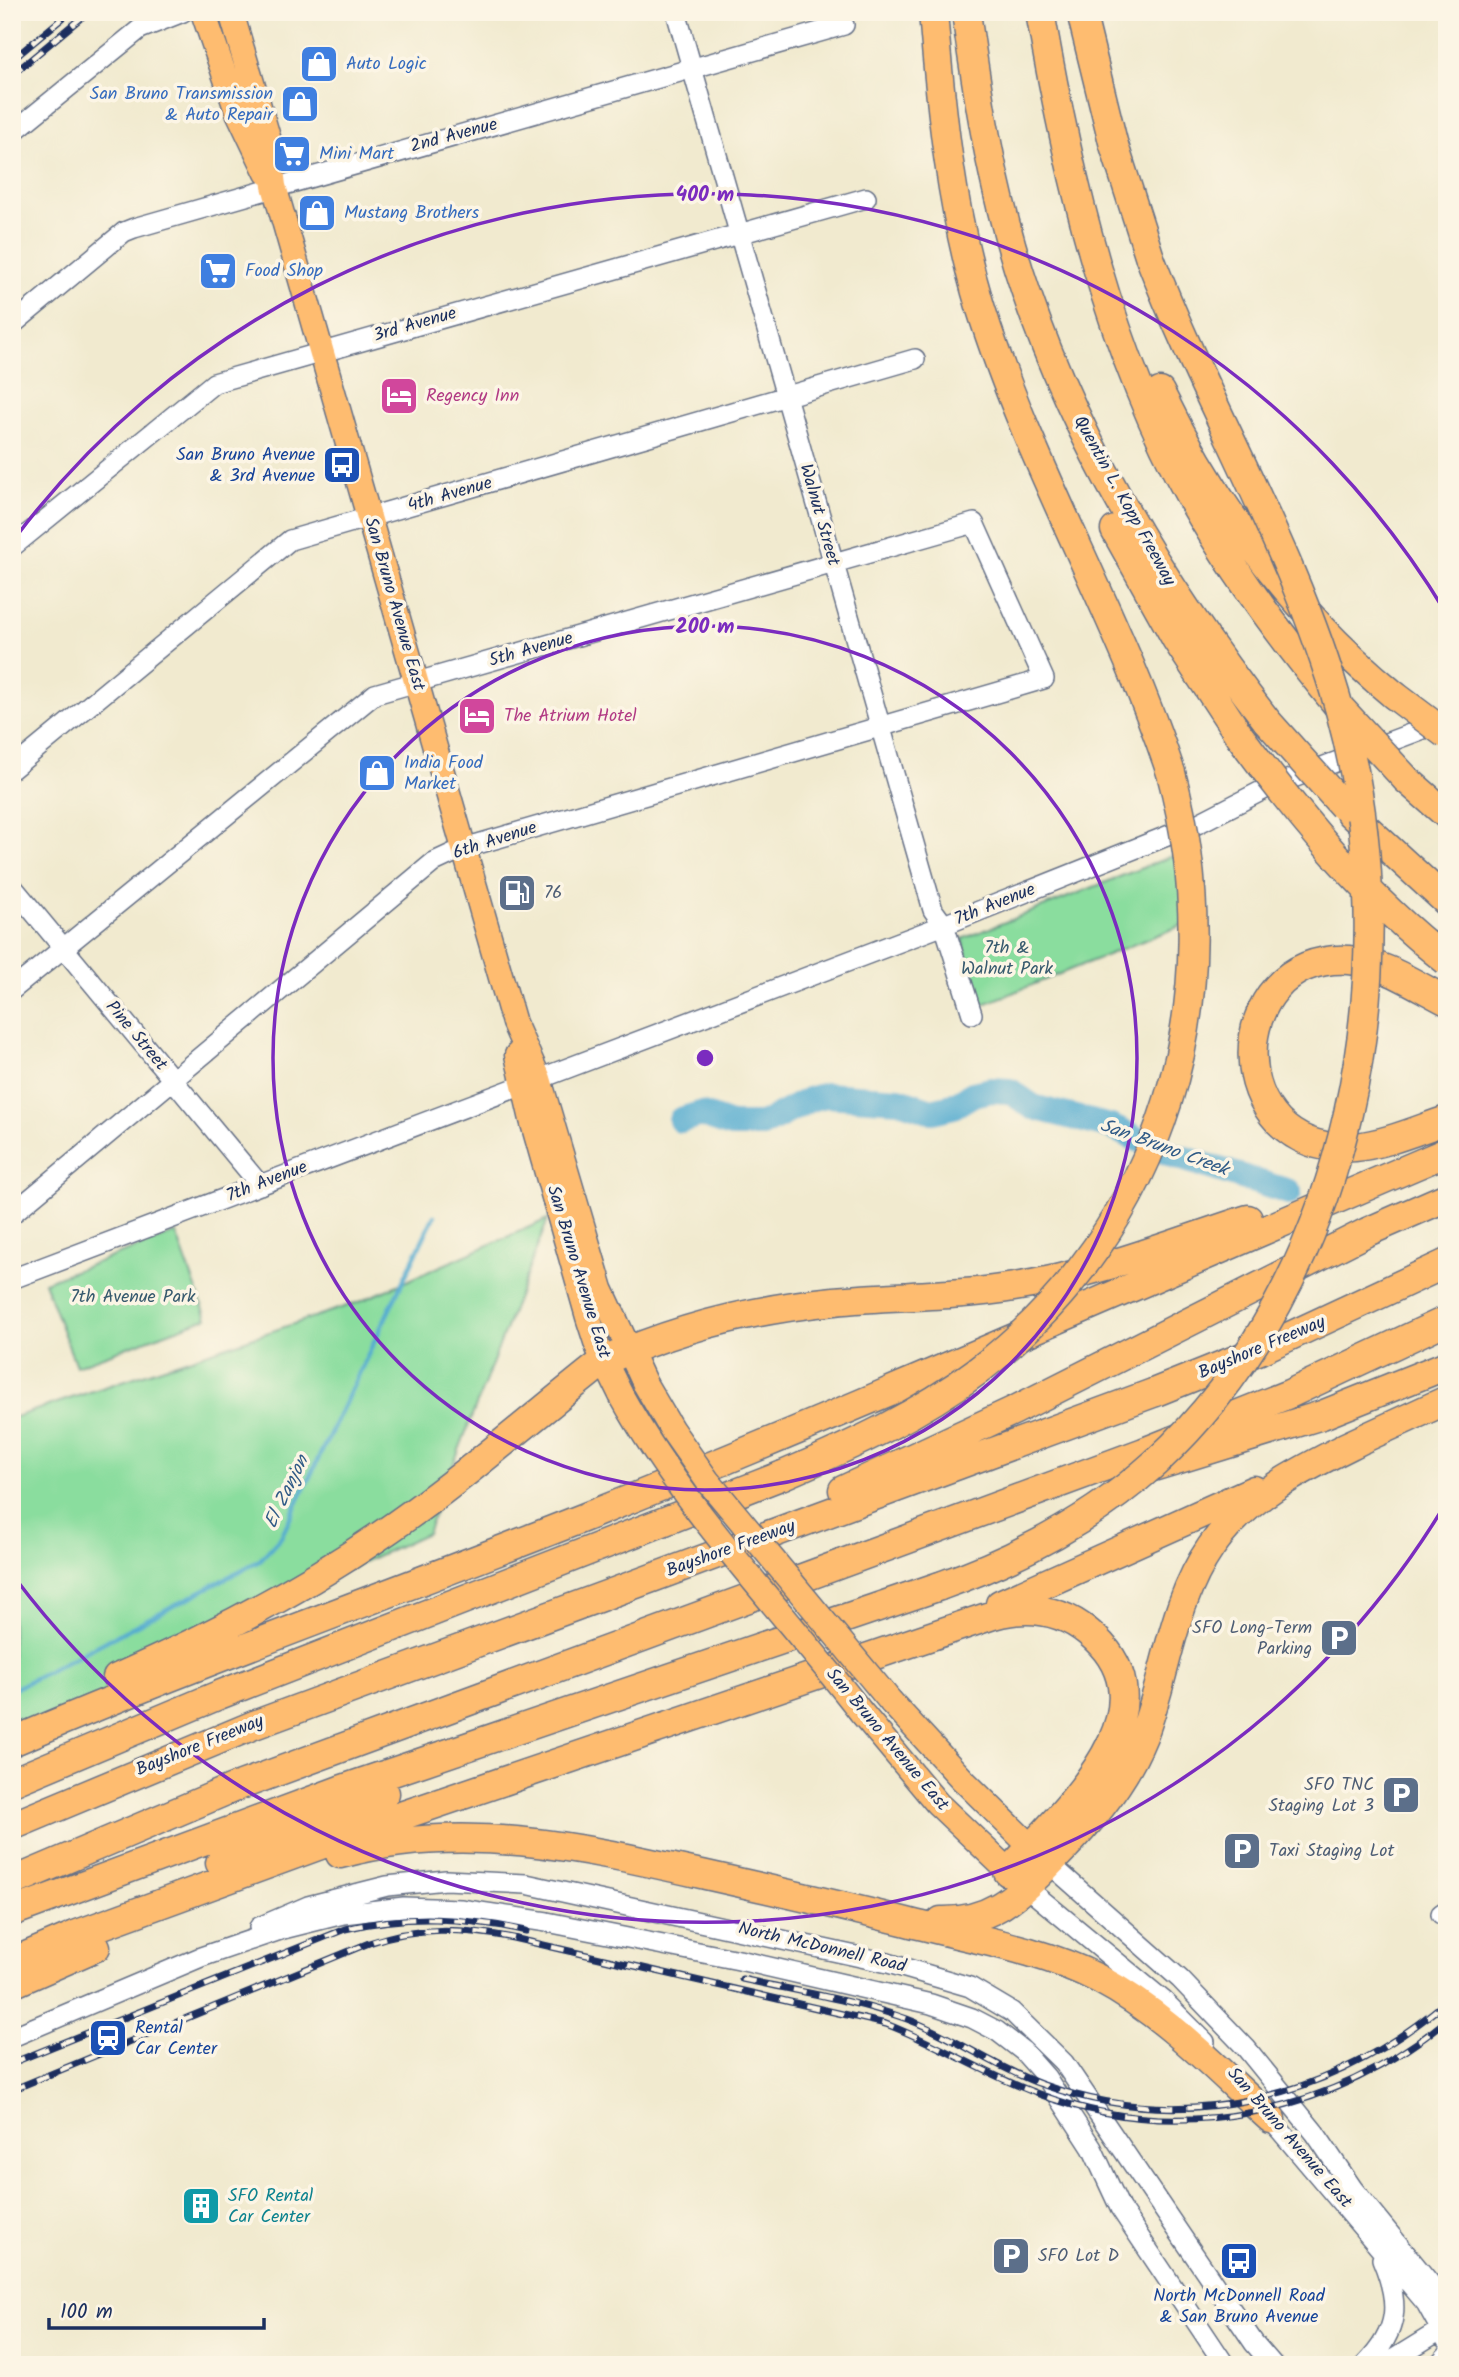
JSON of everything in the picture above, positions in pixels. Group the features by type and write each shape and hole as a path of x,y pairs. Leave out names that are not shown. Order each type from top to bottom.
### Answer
{"highway":[{"path":"12,1782 290,1667 783,1475 899,1420 937,1398 1006,1348 1049,1306 1079,1271 1131,1191 1149,1155 1177,1073 1189,1013 1194,966 1190,867 1171,773 1150,716 1021,421 980,304 951,181 933,12"},
{"name":"Quentin L. Kopp Freeway","path":"966,12 994,177 1026,292 1076,417 1133,526 1196,625 1267,721 1343,806 1447,902"},
{"path":"1040,12 1074,177 1114,320 1168,454 1249,591 1339,707 1406,779 1447,815"},
{"path":"12,1912 340,1790 940,1586 1018,1555 1083,1518 1155,1462 1219,1395 1270,1318 1301,1252 1330,1175 1358,1053 1365,992 1367,889 1359,807 1342,716 1301,596 1150,258 1113,142 1081,12"},
{"path":"1074,177 1143,357 1213,489 1295,602 1357,664 1447,735"},
{"path":"1026,292 1055,388 1096,492 1176,639 1239,735 1282,793 1347,871 1380,905 1447,961"},
{"path":"1447,1001 1369,964 1352,960 1320,964 1289,978 1265,1006 1256,1023 1251,1061 1261,1097 1270,1112 1282,1125 1317,1142 1354,1147 1447,1120"},
{"path":"12,1742 209,1661 588,1516 773,1441 1447,1152"},
{"path":"656,1576 1015,1410 1367,1232 1447,1198"},
{"path":"12,1725 207,1637 344,1559 429,1501 616,1356 710,1323 764,1310 837,1300 969,1293 1054,1281 1269,1213 1333,1200"},
{"name":"Bayshore Freeway","path":"12,1826 219,1738 1194,1377 1321,1323 1447,1263"},
{"path":"12,1882 233,1788 994,1508 1250,1410 1447,1320"},
{"path":"994,1508 1169,1464 1367,1399 1447,1365"},
{"path":"876,1654 1060,1579 1447,1400"},
{"path":"846,1906 933,1920 964,1920 993,1913 1017,1880 1040,1855 1108,1798 1136,1753 1180,1612 1200,1565 1212,1545 1240,1513 1264,1493 1361,1440"},
{"path":"12,1951 876,1654 993,1615 1023,1609 1060,1615 1099,1641 1115,1669 1121,1692 1115,1740 1040,1855"},
{"path":"12,1962 73,1931 363,1802 730,1658"},
{"path":"12,1766 209,1684 290,1667"},
{"path":"12,1984 132,1931 337,1855 415,1838 477,1837 530,1842 642,1861 846,1906 1016,1948 1096,1978 1159,2018 1271,2119"}],"main road":[{"name":"San Bruno Avenue East","path":"203,12 236,108 274,186"},
{"name":"San Bruno Avenue East","path":"231,12 268,137 274,186 531,1082 588,1317 616,1356 645,1384 708,1480 891,1702 963,1780 1040,1855"},
{"name":"San Bruno Avenue East","path":"616,1356 621,1395 654,1450 685,1494 937,1802 1017,1880"}],"street":[{"path":"12,133 140,29 183,12"},
{"name":"Walnut Street","path":"676,12 933,910 944,925 972,1014"},
{"name":"2nd Avenue","path":"12,325 124,232 274,186 692,71 844,25"},
{"path":"12,118 37,111"},
{"name":"3rd Avenue","path":"12,547 214,383 866,198"},
{"name":"4th Avenue","path":"12,769 290,540 915,359"},
{"name":"5th Avenue","path":"12,990 375,694 974,523 1044,679"},
{"name":"6th Avenue","path":"12,1214 434,862 464,848 1044,679"},
{"name":"7th Avenue","path":"12,1279 944,925 1197,824 1269,788 1447,720"},
{"name":"Pine Street","path":"12,886 260,1185"},
{"name":"San Bruno Avenue East","path":"1040,1855 1190,1989 1246,2048 1315,2133 1353,2189 1447,2304"},
{"name":"San Bruno Avenue East","path":"1017,1880 1174,2010 1374,2238 1430,2308 1445,2332"},
{"name":"North McDonnell Road","path":"201,1957 278,1917 332,1899 402,1884 479,1881 555,1888 888,1963 954,1981 1013,2012 1064,2063 1254,2343 1273,2365"},
{"name":"North McDonnell Road","path":"12,2037 201,1957 300,1924 344,1914 404,1907 460,1909 547,1922 739,1960 917,2000 972,2018 1017,2046 1059,2093 1092,2148 1120,2208 1224,2365"},
{"path":"1365,2365 1388,2335 1395,2309 1392,2284 1374,2238"},
{"path":"1384,2365 1445,2332"},
{"path":"1438,2365 1447,2355"}],"green space":[{"name":"7th & Walnut Park","path":"1195,847 1195,920 982,1005 962,939"},
{"path":"548,1219 427,1533 227,1625 149,1676 12,1735 12,1418 359,1302"},
{"name":"7th Avenue Park","path":"176,1233 207,1318 76,1366 44,1282"}],"waterway":[{"name":"San Bruno Creek","path":"681,1120 700,1114 731,1125 762,1125 811,1099 826,1095 899,1100 932,1111 953,1106 973,1094 991,1090 1010,1091 1033,1107 1111,1127 1173,1155 1289,1192"},
{"name":"El Zanjon","path":"12,1690 259,1561 281,1537 434,1216"}],"railway":[{"path":"12,60 70,12"},
{"path":"12,75 88,12"},
{"path":"12,2063 345,1929 391,1921 436,1919 526,1931"},
{"path":"12,2090 369,1943 387,1937 440,1930 513,1938 886,2024 1036,2093 1089,2109 1144,2118 1198,2119 1251,2112 1304,2099 1354,2079 1402,2053 1447,2020"},
{"path":"742,1979 887,2012 924,2026 1041,2084 1095,2099 1149,2107 1203,2106 1255,2099 1306,2084 1355,2063 1402,2035 1447,2001"}],"place":[{"name":"Auto Logic","path":"319,64"},
{"name":"San Bruno Transmission & Auto Repair","path":"300,104"},
{"name":"Mini Mart","path":"292,154"},
{"name":"Mustang Brothers","path":"317,213"},
{"name":"Food Shop","path":"218,271"},
{"name":"Regency Inn","path":"399,396"},
{"name":"San Bruno Avenue & 3rd Avenue","path":"342,465"},
{"name":"The Atrium Hotel","path":"477,716"},
{"name":"India Food Market","path":"377,773"},
{"name":"76","path":"517,893"},
{"name":"SFO Long-Term Parking","path":"1339,1638"},
{"name":"SFO TNC Staging Lot 3","path":"1401,1795"},
{"name":"Taxi Staging Lot","path":"1242,1851"},
{"name":"Rental Car Center","path":"108,2038"},
{"name":"SFO Rental Car Center","path":"201,2206"},
{"name":"SFO Lot D","path":"1011,2256"},
{"name":"North McDonnell Road & San Bruno Avenue","path":"1239,2261"}]}
